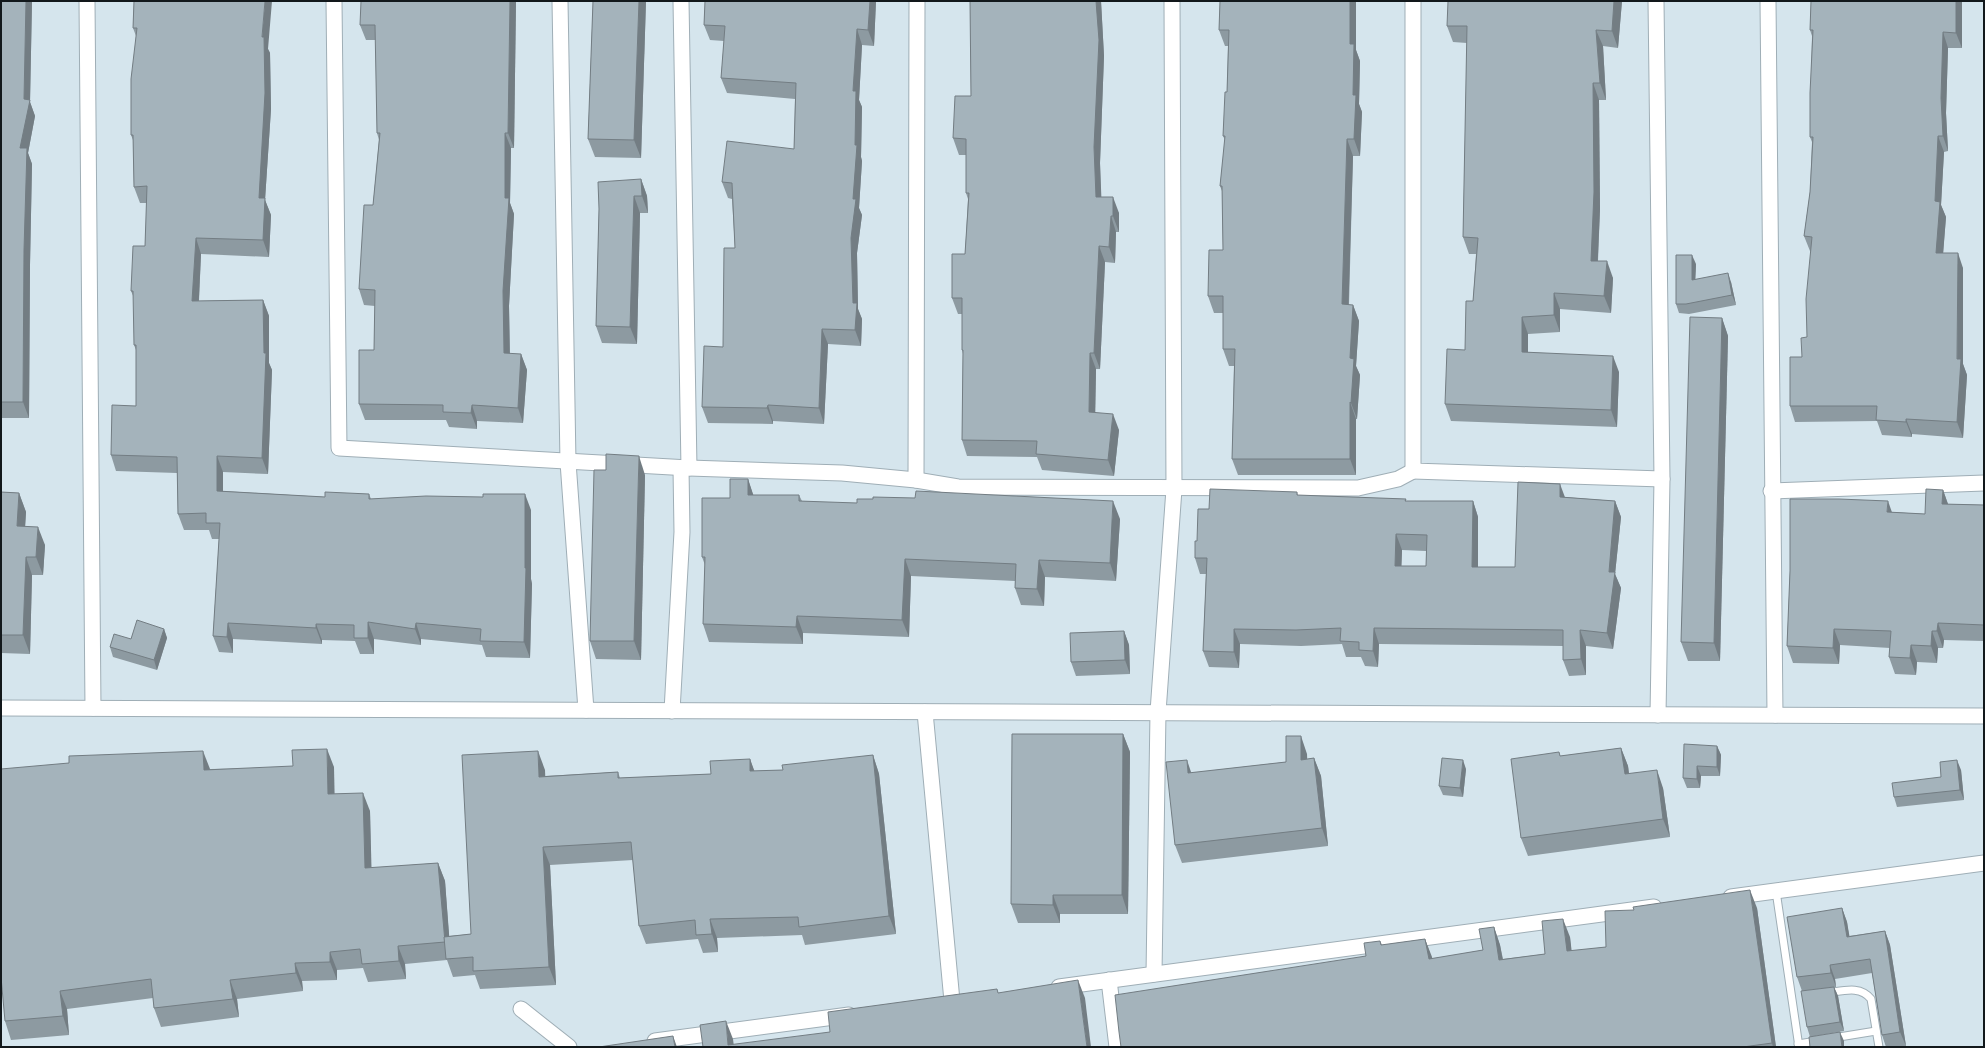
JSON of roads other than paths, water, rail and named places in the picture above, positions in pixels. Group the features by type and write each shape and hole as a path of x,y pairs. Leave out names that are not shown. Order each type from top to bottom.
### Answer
{"street":[{"path":"87,1 93,708"},
{"path":"334,1 339,448 685,468 842,473 916,480 958,487 1174,489 1358,488 1398,479 1413,471 1662,479"},
{"path":"560,1 568,462 586,710"},
{"path":"672,711 685,468 681,1"},
{"path":"916,480 917,1"},
{"path":"1154,974 1158,712 1174,489 1172,1"},
{"path":"1413,1 1413,471"},
{"path":"1656,1 1662,479 1658,715"},
{"path":"1768,1 1772,491 1779,711"},
{"path":"1772,491 1984,483"},
{"path":"1,708 1658,715 1779,711 1984,716"},
{"path":"925,712 952,1001"},
{"path":"1713,899 1984,863"},
{"path":"1046,988 1666,906"},
{"path":"1109,980 1117,1047"},
{"path":"936,1003 967,999"},
{"path":"521,1009 570,1047"},
{"path":"640,1043 866,1012"}],"lane":[{"path":"1776,891 1795,997 1798,1046 1876,1031"},
{"path":"1821,994 1858,989 1867,994 1871,999 1879,1047"}]}
